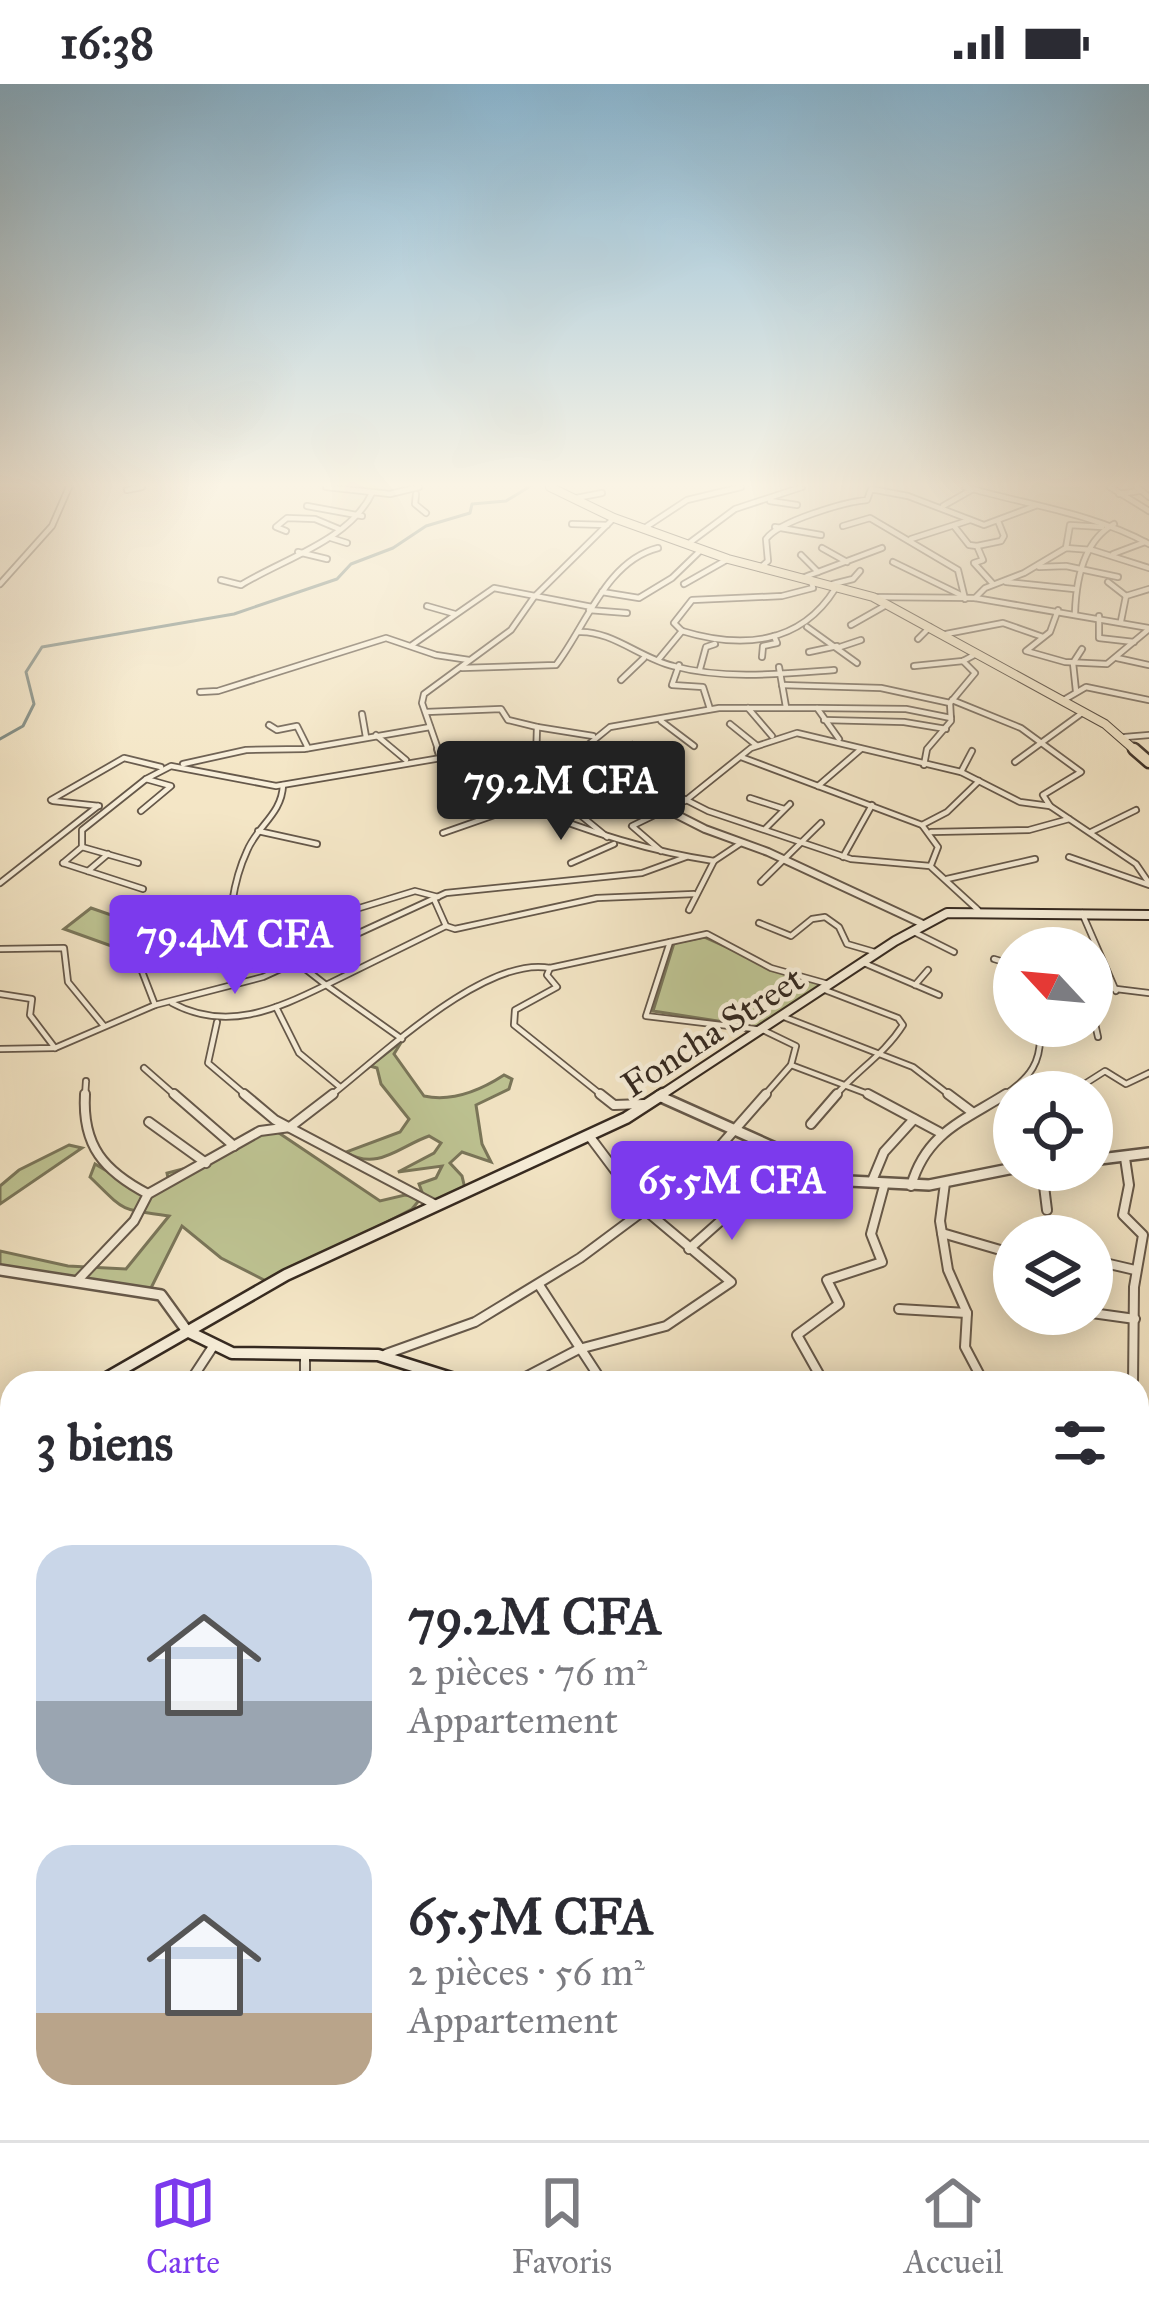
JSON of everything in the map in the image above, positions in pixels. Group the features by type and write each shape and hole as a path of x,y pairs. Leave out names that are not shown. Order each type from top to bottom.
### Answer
{"highway":[{"path":"808,583 873,597 933,626 1125,737 1149,762"}],"main road":[{"name":"Foncha Street","path":"119,1371 286,1275 590,1137 878,953 954,911 1149,915"},
{"path":"187,1331 212,1348 256,1357 382,1355 431,1371"}],"street":[{"path":"441,758 424,695 511,630 548,583"},
{"path":"462,668 556,665 611,583"},
{"path":"602,592 639,598 664,583"},
{"path":"837,583 833,584 852,591"},
{"path":"935,583 964,597"},
{"path":"964,583 964,597"},
{"path":"975,598 999,583"},
{"path":"1013,583 1074,589"},
{"path":"1075,613 1076,583"},
{"path":"1110,583 1149,600"},
{"path":"720,644 682,632 674,623 692,600 749,600 802,593 813,589 812,584"},
{"path":"410,646 494,588 627,613"},
{"path":"700,669 706,647 806,626 823,613 835,589"},
{"path":"1130,595 1149,589"},
{"path":"1121,621 1130,595"},
{"path":"873,597 975,598 1149,628"},
{"path":"851,626 888,604"},
{"path":"427,606 454,614"},
{"path":"1058,610 1052,629 1025,649 1097,665 1117,658 1149,628"},
{"path":"1099,616 1099,638 1134,642"},
{"path":"946,634 1004,623 1043,638"},
{"path":"806,626 857,663"},
{"path":"918,639 933,626"},
{"path":"578,632 600,631 618,647 644,658 700,669 834,670"},
{"path":"658,660 682,632"},
{"path":"762,657 763,646 777,644 774,636"},
{"path":"200,692 218,691 380,640 394,639 469,660"},
{"path":"808,652 861,640"},
{"path":"1076,691 1073,663 1082,649"},
{"path":"914,666 962,661 976,654"},
{"path":"622,680 644,658"},
{"path":"1117,658 1149,665"},
{"path":"924,765 927,749 951,718 951,702 975,673 962,661"},
{"path":"679,665 672,685 704,688 710,709"},
{"path":"780,671 787,707"},
{"path":"782,685 893,689 996,713 1046,741 1081,775 1042,795 1050,806 1142,870 1149,884"},
{"path":"1061,702 1076,691 1100,688 1149,700"},
{"path":"748,708 772,736"},
{"path":"817,708 841,742"},
{"path":"426,712 496,709 512,722 593,736"},
{"path":"567,761 610,727 710,709 906,710 951,718"},
{"path":"1016,762 1082,713"},
{"path":"362,714 366,736"},
{"path":"824,720 904,722 946,729"},
{"path":"661,721 694,746"},
{"path":"730,724 756,745"},
{"path":"269,725 277,730 297,727 308,748"},
{"path":"143,889 63,863 82,847 82,830 146,778 164,768 246,750 308,748 430,727"},
{"path":"536,760 537,727"},
{"path":"685,801 756,745 772,736 797,733 962,772 1020,802 1050,806"},
{"path":"376,735 392,753 409,761"},
{"path":"1125,737 1147,738"},
{"path":"606,757 632,745"},
{"path":"582,747 695,806 844,857 930,866 978,910"},
{"path":"818,786 862,748"},
{"path":"962,772 972,751"},
{"path":"741,757 922,825 931,832 938,856 930,866"},
{"path":"109,806 51,800 124,758 164,768"},
{"path":"179,765 283,785 441,758 567,761 925,925"},
{"path":"141,811 171,786 146,778"},
{"path":"922,825 947,812 980,781"},
{"path":"443,833 523,806 552,782 620,784"},
{"path":"138,962 226,957 235,889 258,831 279,807 283,785"},
{"path":"750,798 787,806 766,828"},
{"path":"562,800 611,842"},
{"path":"844,857 872,805"},
{"path":"0,883 76,818 98,806"},
{"path":"523,806 611,842 714,861"},
{"path":"682,816 695,806"},
{"path":"664,853 632,826 668,808"},
{"path":"1091,832 1136,811"},
{"path":"931,832 1029,830 1070,818"},
{"path":"761,882 788,861 820,823"},
{"path":"258,831 317,844"},
{"path":"571,863 611,842"},
{"path":"688,910 714,861 741,844"},
{"path":"82,847 139,863"},
{"path":"88,871 108,854"},
{"path":"0,1049 55,1048 155,1005 299,964 458,890 642,873 673,866 686,856"},
{"path":"1069,857 1149,884"},
{"path":"947,879 1036,859"},
{"path":"1142,870 1149,864"},
{"path":"155,1005 133,948 141,936 320,920 426,890 436,898 446,926"},
{"path":"171,1002 200,1020 218,1022 277,1007 446,926 459,929 597,898 694,894"},
{"path":"1082,913 1116,991"},
{"path":"759,923 791,936 812,919 825,917 839,928 847,944 878,953"},
{"path":"913,932 954,952"},
{"path":"77,1281 134,1221 148,1194 260,1131 290,1126 474,988 535,965 550,968 706,934 771,968 828,987 903,1022 887,1051 880,1052 845,1085 811,1124"},
{"path":"382,1355 457,1330 539,1285 701,1168 790,1065 796,1046 764,1030 646,1016 646,1003 661,975 670,942"},
{"path":"0,950 64,948 63,968 70,991 104,1026"},
{"path":"863,963 939,994"},
{"path":"299,964 403,1039"},
{"path":"550,968 548,975 557,988 515,1010 514,1025 560,1064 588,1079 609,1103 654,1100 821,1172 871,1185 945,1183 993,1173"},
{"path":"914,985 928,970"},
{"path":"1113,990 1149,993"},
{"path":"0,994 32,999 30,1016 55,1048"},
{"path":"277,1007 280,1026 296,1054 340,1087"},
{"path":"784,1017 917,1069 972,1112"},
{"path":"218,1022 208,1064 257,1107 437,1206"},
{"path":"911,1186 917,1163 940,1132 1012,1090 1037,1066 1042,1047"},
{"path":"790,1065 845,1085 940,1132"},
{"path":"145,1068 234,1146"},
{"path":"1113,1076 1126,1084 1149,1073"},
{"path":"86,1082 83,1124 89,1148 148,1194"},
{"path":"871,1185 884,1152 915,1118"},
{"path":"148,1122 206,1163"},
{"path":"537,1371 579,1349 666,1327 730,1282 644,1209 590,1137"},
{"path":"1113,1157 1149,1154"},
{"path":"1125,1156 1129,1185 1123,1215 1142,1232 1144,1255 1136,1271 1133,1371"},
{"path":"945,1183 942,1233 952,1281 967,1312 965,1347 978,1371"},
{"path":"817,1371 797,1335 839,1304 826,1280 884,1259 871,1234 884,1186"},
{"path":"1045,1191 1047,1210"},
{"path":"689,1249 743,1202"},
{"path":"942,1233 993,1248"},
{"path":"1113,1265 1136,1271"},
{"path":"0,1270 161,1295 187,1331"},
{"path":"539,1285 595,1371"},
{"path":"899,1309 967,1312"},
{"path":"1113,1313 1149,1311"},
{"path":"197,1371 212,1348"},
{"path":"305,1358 305,1371"}],"green space":[{"path":"91,908 143,926 117,948 64,929"},
{"path":"704,937 780,971 829,985 763,1028 653,1011 674,943"},
{"path":"402,1041 394,1054 424,1096 456,1096 504,1075 512,1079 509,1089 476,1105 482,1144 491,1162 462,1152 450,1163 462,1176 466,1193 437,1206 425,1200 419,1184 436,1178 442,1166 398,1172 434,1153 441,1143 429,1136 368,1159 346,1152 400,1132 409,1119 381,1084 377,1068 370,1066"},
{"path":"276,1131 380,1201 405,1195 421,1198 412,1209 270,1283 221,1258 182,1226 149,1292 0,1271 0,1251 68,1266 126,1269 169,1216 117,1203 90,1177 95,1164 144,1193 169,1183 167,1173 206,1163 260,1133"},
{"path":"69,1145 82,1148 0,1204 0,1186 19,1170"}],"waterway":[{"path":"0,739 23,726 34,704 26,672 42,647 234,614 325,583"}]}
